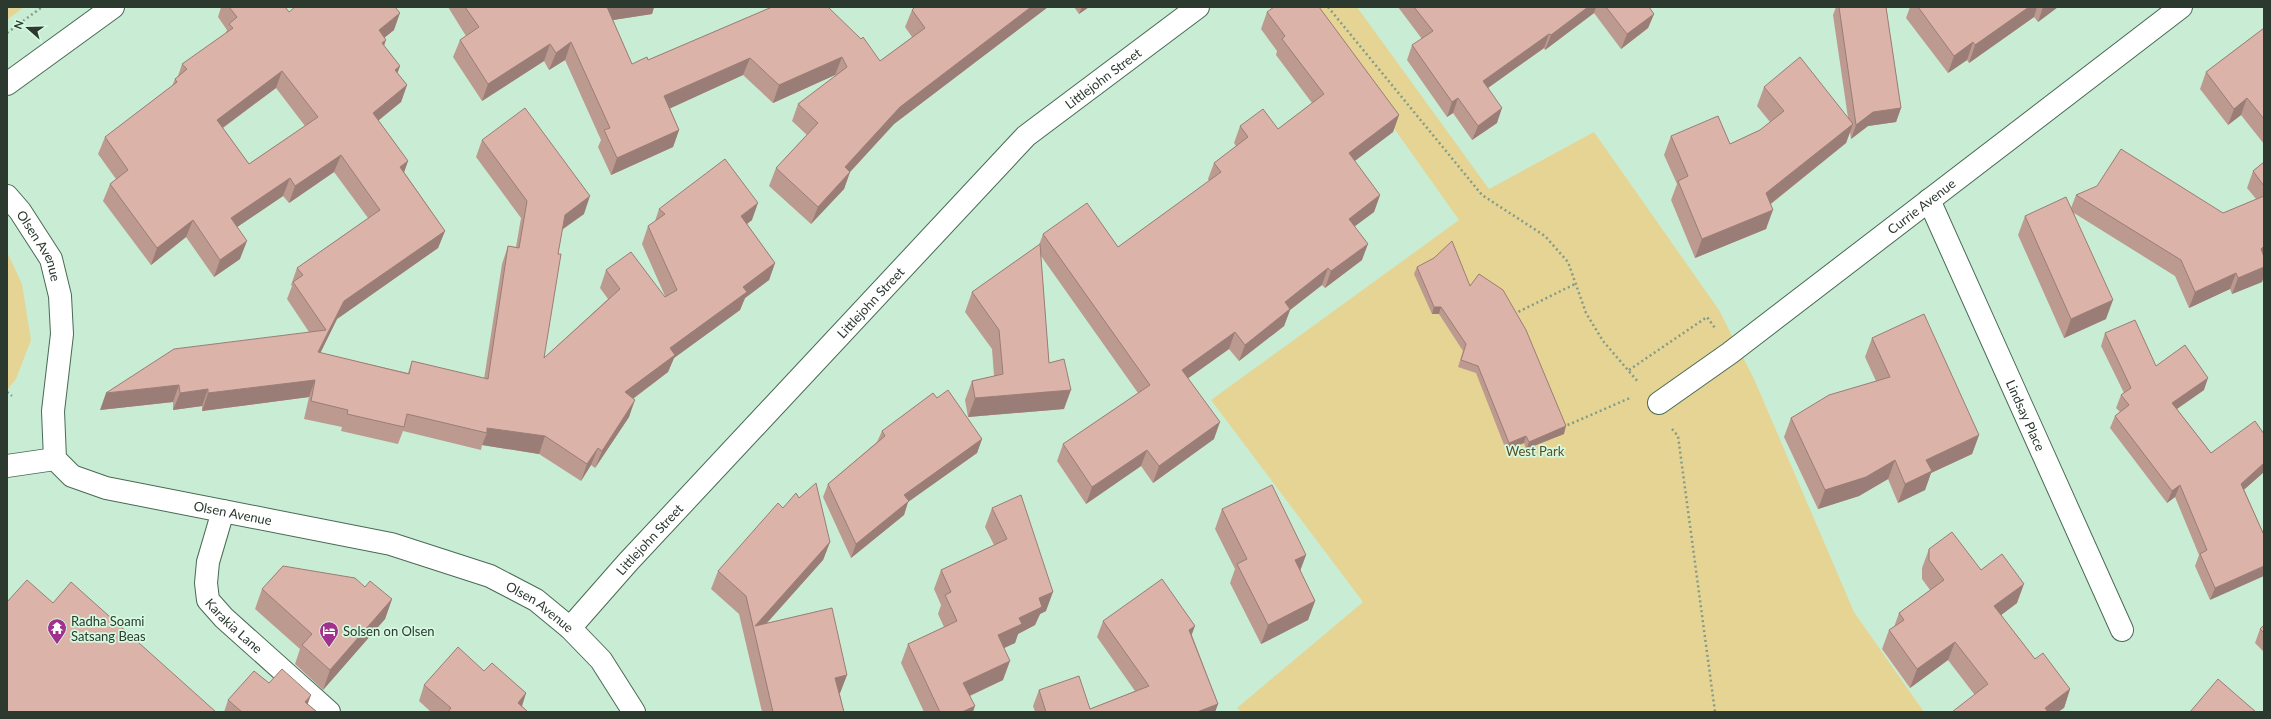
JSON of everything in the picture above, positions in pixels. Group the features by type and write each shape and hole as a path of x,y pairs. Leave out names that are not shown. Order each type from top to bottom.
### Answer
{"street":[{"path":"7,84 113,7"},
{"name":"Littlejohn Street","path":"570,628 619,572 1026,136 1198,7"},
{"name":"Currie Avenue","path":"1659,403 1730,353 2181,7"},
{"name":"Olsen Avenue","path":"7,196 20,211 51,259 60,296 62,334 53,411 55,458 72,476 106,488 391,544 450,561 490,576 536,600 570,628 601,660 634,712"},
{"name":"Lindsay Place","path":"1929,200 2122,630"},
{"path":"7,466 55,458"},
{"name":"Karakia Lane","path":"223,511 208,562 206,583 208,600 224,618 329,712"}],"path":[{"path":"7,33 42,7"},
{"path":"1328,7 1482,195 1502,210 1545,236 1568,262 1577,283 1586,313 1603,341 1641,386"},
{"path":"1514,314 1577,283"},
{"path":"1629,370 1707,317 1719,333"},
{"path":"7,392 12,396"},
{"path":"1561,428 1631,398"},
{"path":"1669,424 1678,436 1715,712"}],"green space":[{"path":"7,7 24,7 7,20"},
{"name":"West Park","path":"1308,7 1357,7 1489,189 1594,132 1719,310 1754,379 1854,612 1924,712 1241,712 1237,708 1363,602 1211,400 1459,220"},
{"path":"7,252 22,284 31,340 16,379 7,390"}],"building":[{"path":"229,7 285,7 289,12 295,7 395,7 400,13 379,30 386,40 382,43 400,66 395,70 407,85 373,113 408,161 400,167 445,231 344,301 318,352 409,374 412,361 488,379 508,246 519,248 527,201 482,140 525,108 590,196 565,215 558,254 561,254 544,358 620,289 606,270 631,252 665,297 677,290 648,226 665,214 659,209 725,159 758,203 741,216 775,263 743,287 747,292 670,348 675,355 625,392 635,400 602,451 598,448 587,464 545,436 487,428 487,433 407,414 404,427 347,414 348,410 311,401 315,380 208,393 208,389 180,393 179,385 106,393 174,349 326,330 293,282 303,275 297,268 380,210 341,155 295,186 290,178 231,218 247,241 220,260 193,220 157,248 110,184 128,170 105,137 177,82 175,79 187,69 182,64 233,28 229,24 237,17","holes":["282,71 318,117 249,164 217,120"]},
{"path":"465,7 607,7 632,64 647,57 648,60 772,7 828,7 861,39 863,37 880,61 925,28 912,10 915,7 1031,7 900,107 845,167 850,172 818,207 776,168 818,123 798,104 847,67 842,57 779,85 750,58 664,96 679,130 617,158 604,130 610,128 571,42 556,53 550,44 488,84 460,40 479,27"},
{"path":"1274,7 1319,7 1399,115 1349,153 1380,195 1349,219 1368,244 1331,271 1328,268 1285,302 1290,309 1245,345 1235,332 1182,370 1220,422 1159,466 1147,450 1092,487 1063,444 1150,385 1043,234 1087,203 1118,247 1221,172 1214,163 1248,137 1240,126 1263,109 1278,129 1324,94 1282,39 1285,36 1267,12"},
{"path":"1414,7 1588,7 1551,35 1549,34 1483,81 1502,108 1478,126 1458,98 1452,102 1412,45 1433,31"},
{"path":"1606,7 1649,7 1654,14 1627,34"},
{"path":"1839,7 1886,7 1901,108 1873,112 1856,125"},
{"path":"1918,7 2029,7 1975,45 1973,42 1954,56"},
{"path":"2264,28 2264,119 2247,98 2234,109 2206,72"},
{"path":"1800,57 1853,124 1766,193 1773,210 1702,239 1678,181 1688,176 1671,136 1718,116 1730,144 1760,130 1784,111 1764,87"},
{"path":"2121,149 2223,213 2264,196 2264,246 2261,249 2264,257 2264,267 2238,278 2236,273 2195,292 2181,260 2076,195 2097,186"},
{"path":"2264,162 2264,186 2253,171"},
{"path":"2066,197 2113,300 2071,319 2025,216"},
{"path":"1452,241 1470,286 1479,274 1503,290 1526,330 1566,426 1529,442 1526,436 1509,443 1478,366 1461,360 1466,344 1441,307 1434,307 1417,267 1434,258"},
{"path":"1040,244 1049,363 1064,359 1071,390 975,398 972,381 1003,374 999,330 972,292"},
{"path":"1924,314 1979,435 1926,460 1932,471 1905,484 1895,460 1866,477 1825,490 1791,418 1829,395 1890,377 1872,338"},
{"path":"2135,320 2156,366 2185,345 2208,378 2172,403 2211,453 2255,421 2264,434 2264,463 2241,484 2264,535 2264,566 2215,588 2200,554 2207,550 2180,485 2172,491 2115,416 2129,405 2121,395 2131,388 2105,333"},
{"path":"948,390 982,439 904,495 909,501 856,544 828,484 885,436 882,431 933,393 937,398"},
{"path":"816,483 830,542 755,626 832,608 847,675 835,678 844,712 773,712 746,596 718,571 778,503 783,508 796,493 799,498"},
{"path":"1272,485 1306,555 1295,560 1315,601 1268,625 1237,564 1247,559 1222,509"},
{"path":"1021,495 1053,592 1039,598 1042,607 1019,618 1022,624 998,635 1010,661 963,683 975,706 962,712 940,712 908,644 957,621 945,595 951,592 941,570 1007,539 992,508"},
{"path":"1952,532 1981,570 2002,554 2024,584 1994,606 2035,659 2043,653 2070,689 2045,708 2048,712 1952,712 1988,684 1955,642 1917,669 1889,630 1904,620 1899,613 1944,580 1929,560 1929,549"},
{"name":"Solsen on Olsen","path":"283,566 355,578 365,587 370,581 392,599 330,670 302,645 312,634 262,589"},
{"path":"1162,579 1195,626 1189,630 1218,704 1197,712 1046,712 1039,690 1079,676 1090,709 1149,686 1103,621"},
{"name":"Radha Soami Satsang Beas","path":"27,580 53,603 71,582 216,712 7,712 7,602"},
{"path":"2264,625 2264,633 2260,629"},
{"path":"458,647 484,671 492,663 526,693 518,703 528,712 448,712 451,708 424,685"},
{"path":"282,669 311,695 305,702 317,712 242,712 228,700 254,671 269,683"},
{"path":"2218,679 2256,712 2190,712"}],"place":[{"name":"Radha Soami Satsang Beas","path":"57,645"},
{"name":"Solsen on Olsen","path":"329,648"}]}
